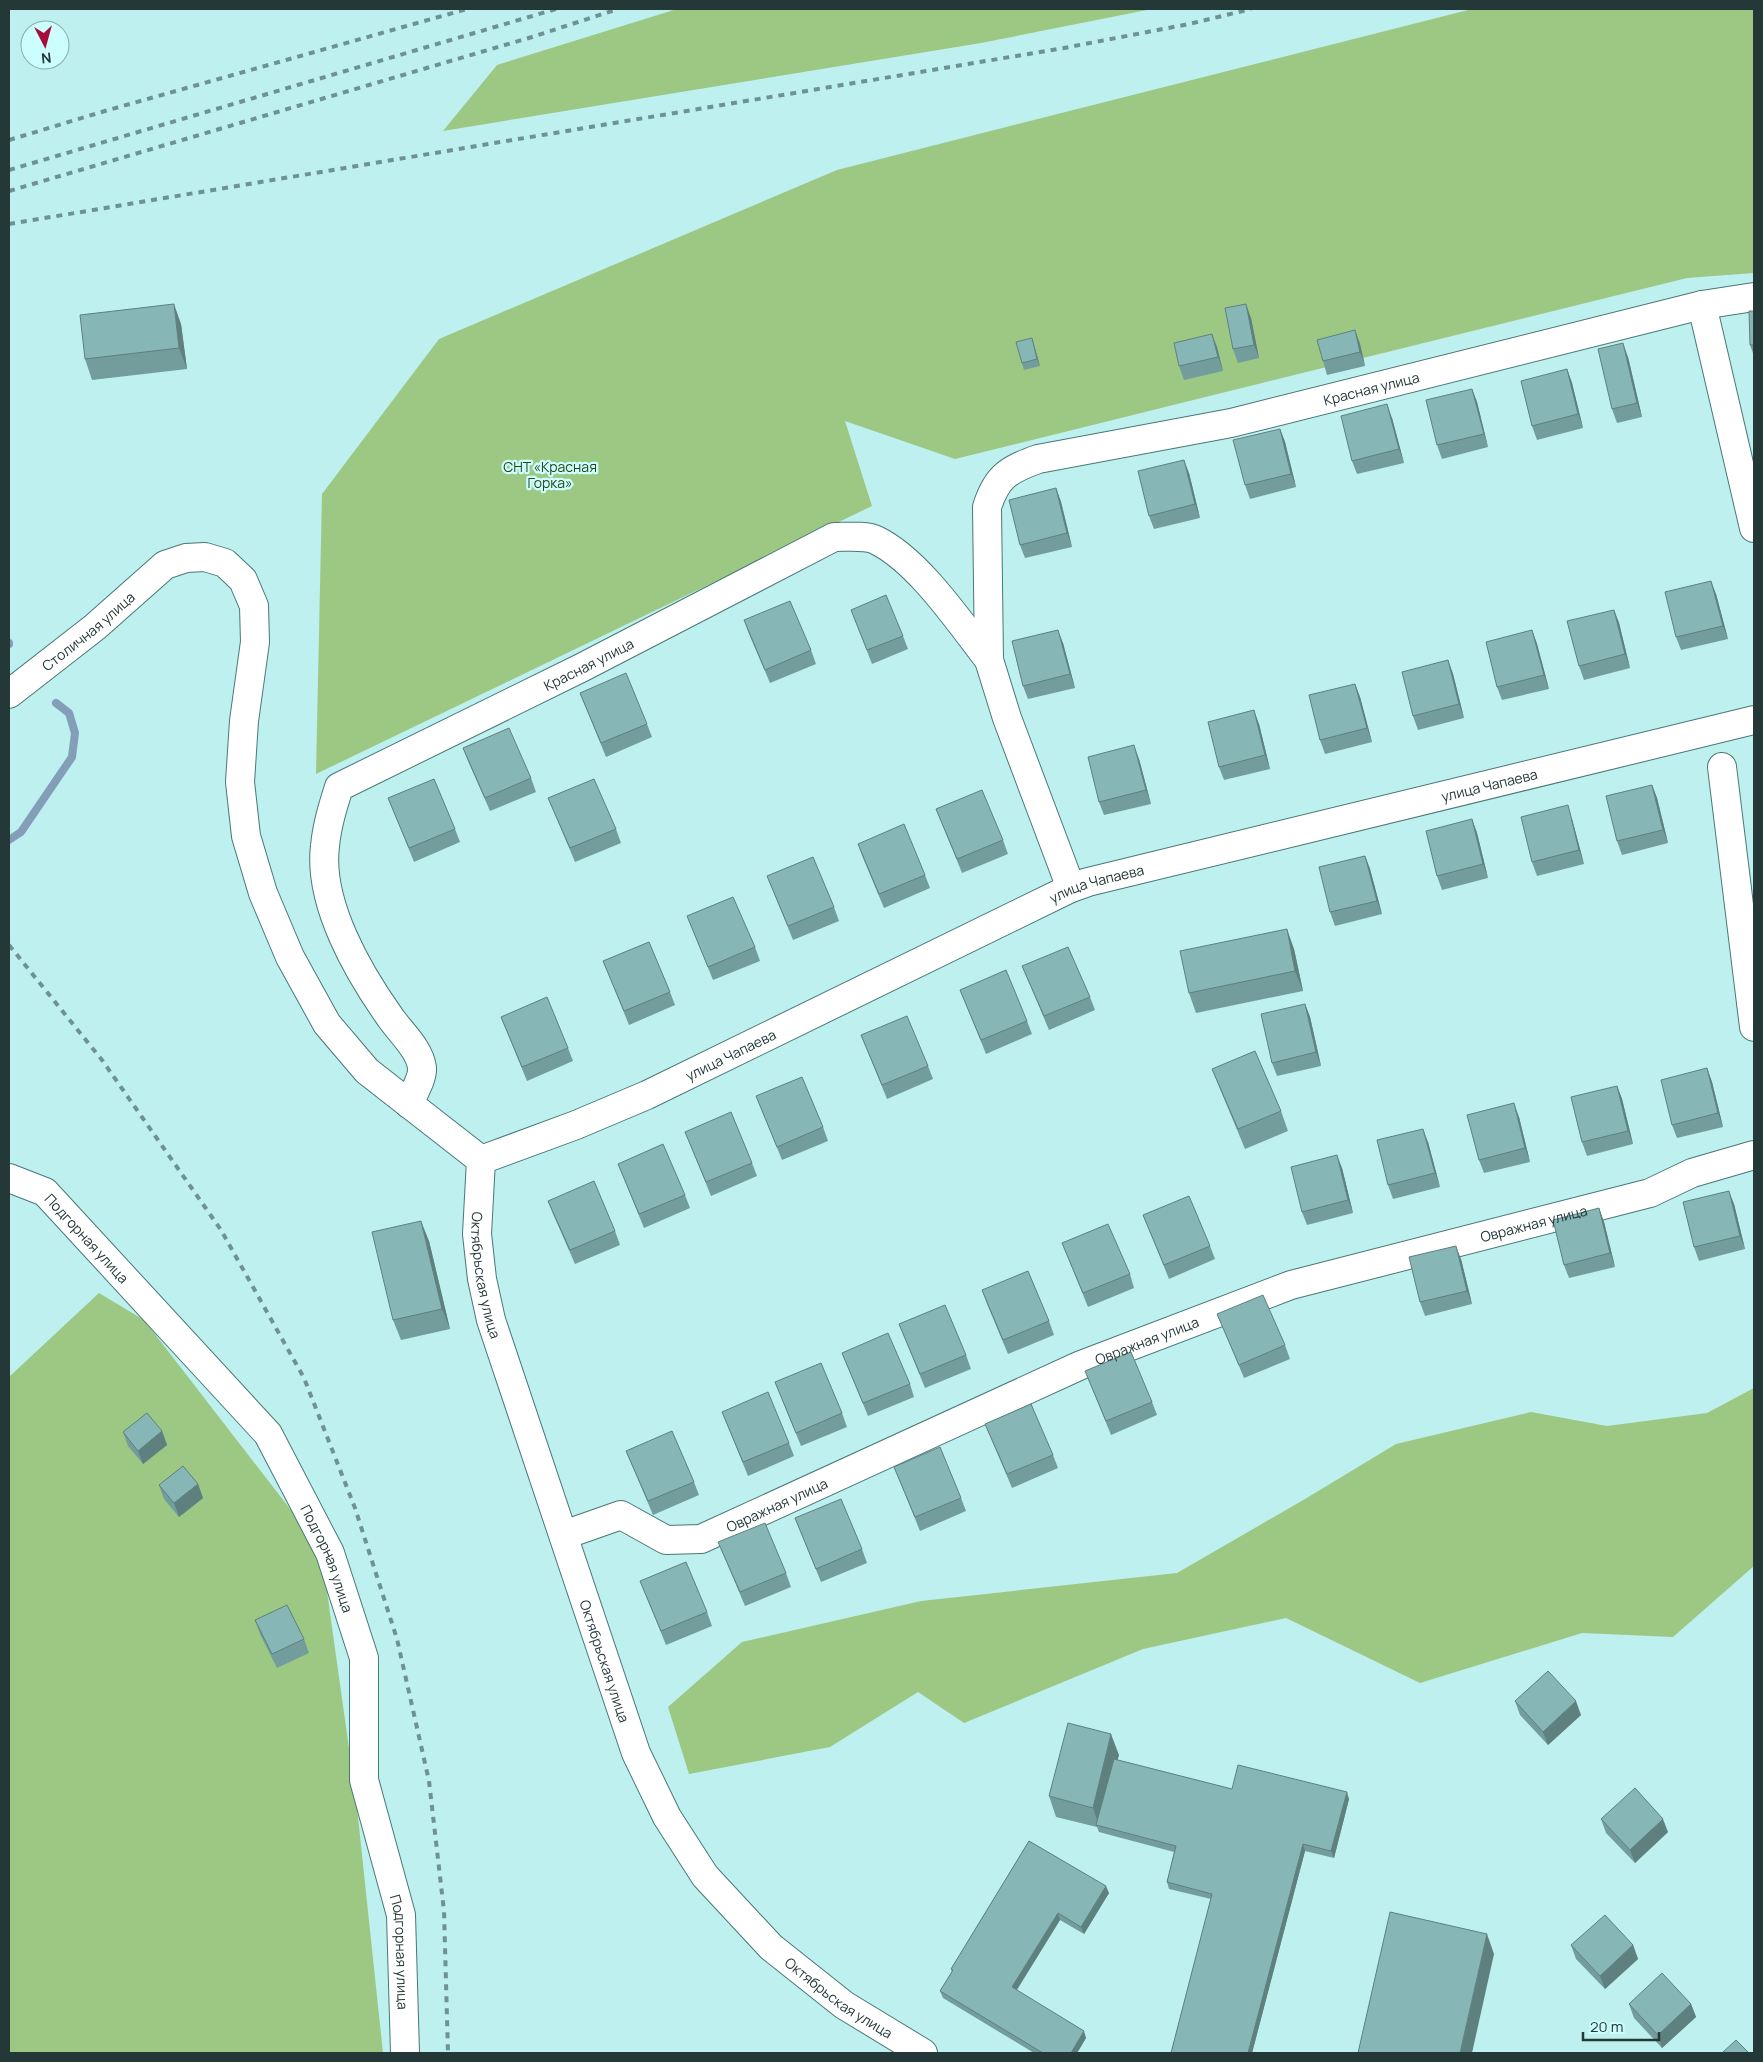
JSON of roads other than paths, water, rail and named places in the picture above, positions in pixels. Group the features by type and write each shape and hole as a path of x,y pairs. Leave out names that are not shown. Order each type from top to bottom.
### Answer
{"street":[{"name":"Красная улица","path":"989,660 987,507 994,486 1014,468 1038,459 1231,423 1702,305 1754,297"},
{"path":"1702,305 1754,528"},
{"name":"Красная улица","path":"409,1104 422,1069 417,1053 367,984 344,937 327,886 324,848 329,819 339,787 581,668 834,536 875,539 897,553 930,586 989,660"},
{"name":"Столичная улица","path":"9,694 95,627 165,565 186,558 206,557 225,563 243,580 254,606 255,642 244,721 240,782 246,836 263,893 290,957 327,1024 367,1070 409,1104"},
{"path":"989,660 1006,718 1071,888"},
{"name":"улица Чапаева","path":"481,1160 576,1125 647,1095 1071,888 1126,872 1754,720"},
{"path":"1722,767 1754,1027"},
{"path":"409,1104 481,1160"},
{"name":"Овражная улица","path":"564,1535 621,1515 666,1540 702,1539 1081,1366 1291,1285 1650,1192 1692,1173 1754,1155"},
{"name":"Октябрьская улица","path":"481,1160 477,1234 484,1287 491,1320 636,1753 668,1817 705,1876 771,1947 844,2005 923,2053"},
{"name":"Подгорная улица","path":"9,1178 45,1192 268,1434 330,1553 364,1658 364,1780 401,1915 404,2053"}],"waterway":[{"path":"9,840 21,832 72,757 75,733 69,713 56,703"}],"railway":[{"path":"9,140 467,9"},
{"path":"9,170 556,9"},
{"path":"9,191 532,37 618,9"},
{"path":"9,224 1064,48 1189,24 1251,9"},
{"path":"9,945 102,1060 221,1230 304,1378 355,1508 397,1639 429,1781 444,1911 448,2053"}],"park label":[{"name":"СНТ «Красная Горка»","path":"550,474"}]}
